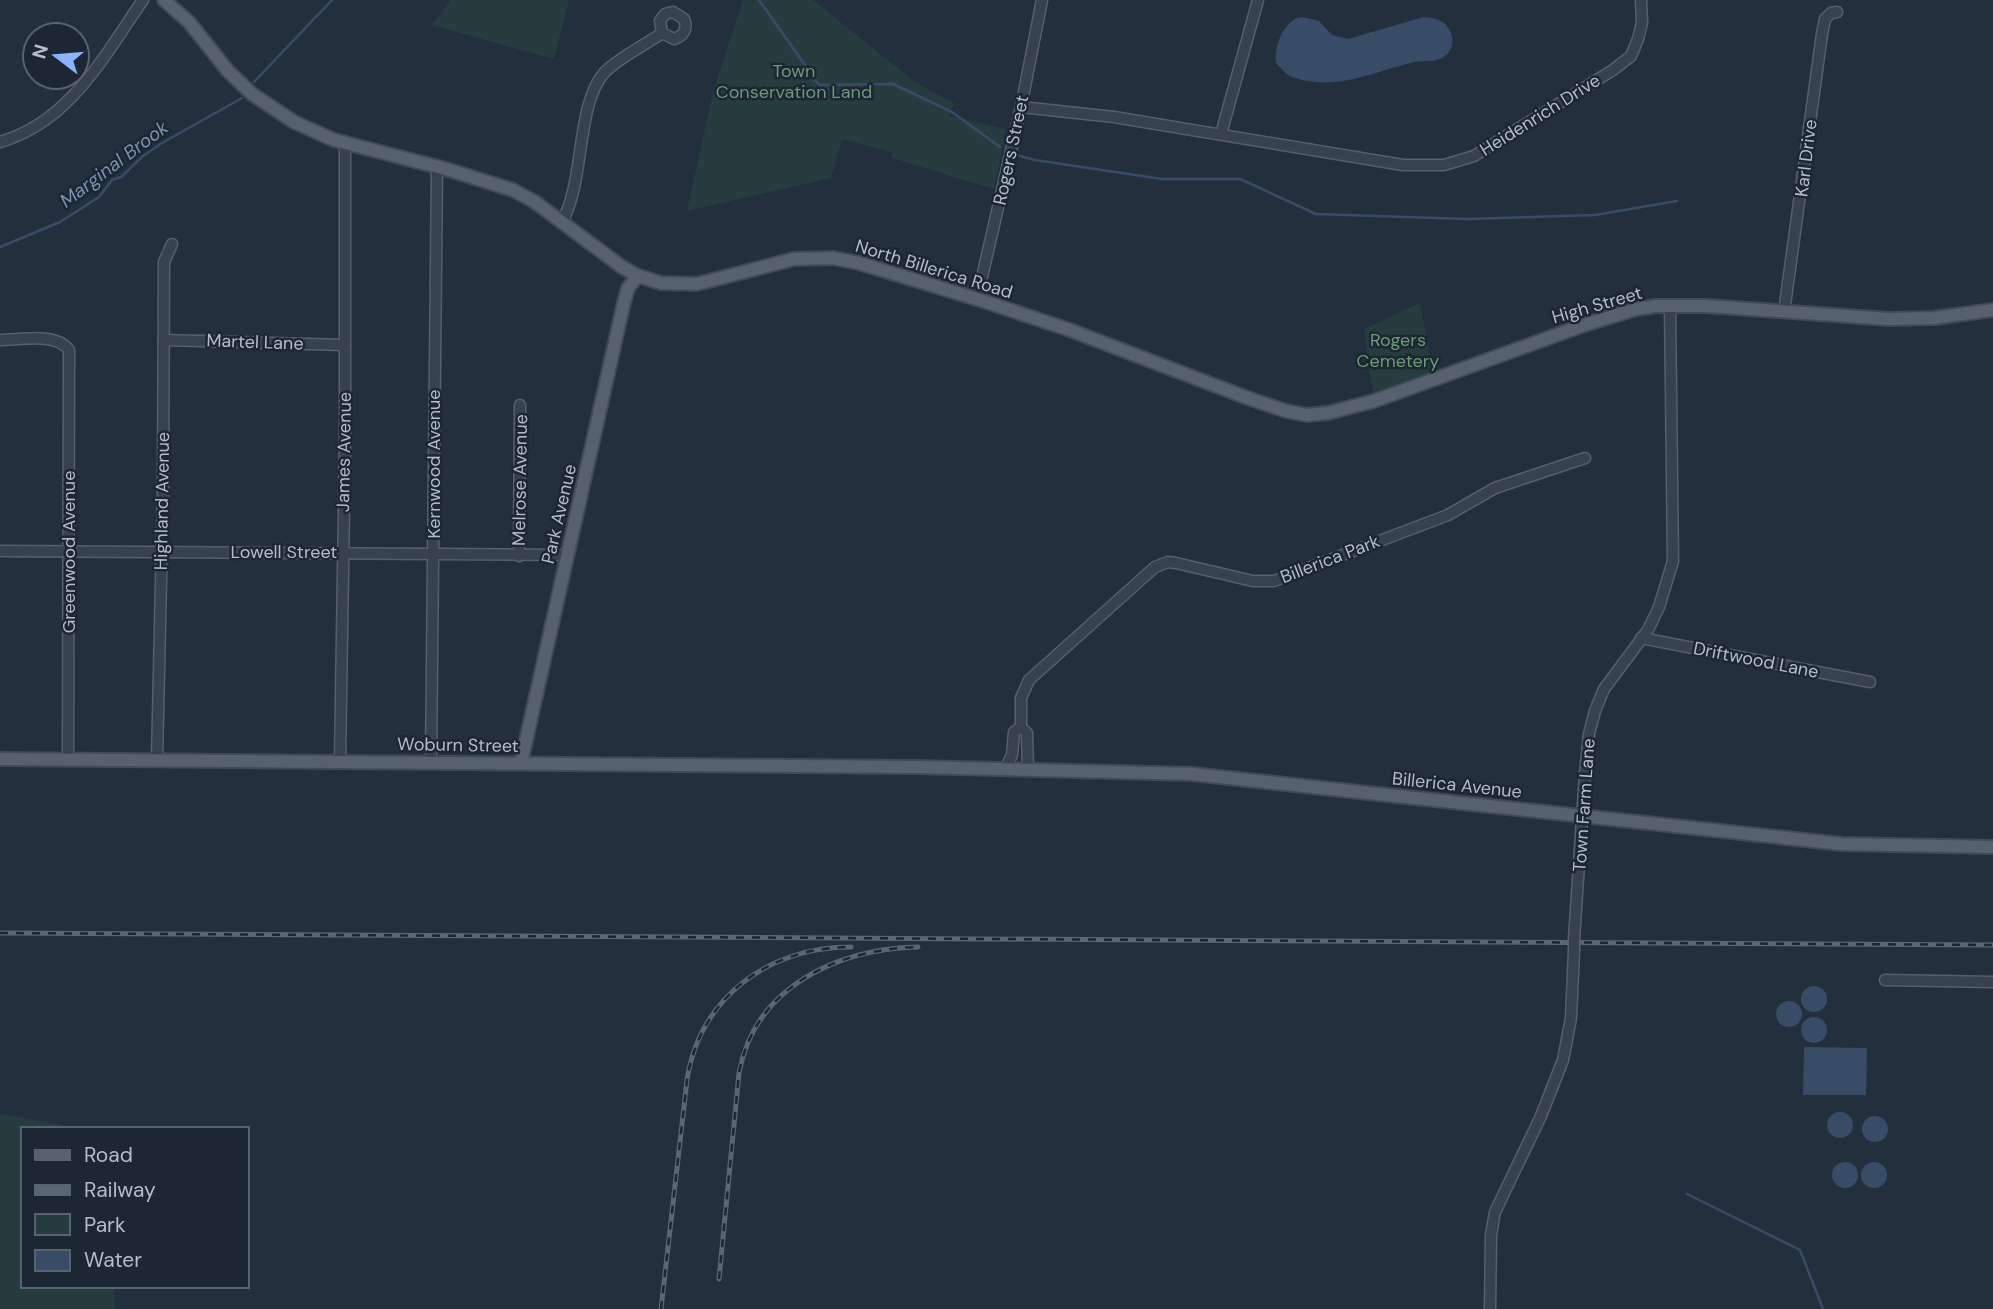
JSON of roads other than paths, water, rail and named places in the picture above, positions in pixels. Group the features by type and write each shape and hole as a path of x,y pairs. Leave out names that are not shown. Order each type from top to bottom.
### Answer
{"main road":[{"name":"North Billerica Road","path":"164,0 189,22 228,71 262,102 310,131 513,190 535,202 638,276 661,283 697,284 794,259 833,258 859,262 1067,329 1245,397 1307,415"},
{"name":"Park Avenue","path":"521,764 624,302 628,288 638,276"},
{"name":"High Street","path":"1307,415 1328,413 1374,401 1636,309 1707,306 1888,319 1934,318 1993,310"},
{"name":"Woburn Street","path":"0,759 916,767"},
{"name":"Billerica Avenue","path":"916,767 1192,774 1854,846 1993,847"}],"street":[{"path":"0,142 24,132 70,101 143,0"},
{"name":"Rogers Street","path":"977,299 1021,107 1042,0"},
{"path":"1222,134 1258,0"},
{"name":"Heidenrich Drive","path":"1021,107 1114,117 1403,166 1444,165 1474,156 1613,70 1631,56 1642,23 1641,0"},
{"name":"Karl Drive","path":"1784,312 1822,34 1825,19 1831,13 1837,12"},
{"path":"562,222 572,195 590,101 596,84 612,66 662,33"},
{"name":"James Avenue","path":"340,761 345,143"},
{"name":"Kernwood Avenue","path":"431,762 437,167"},
{"name":"Highland Avenue","path":"157,760 164,262 172,244"},
{"name":"Town Farm Lane","path":"1490,1309 1491,1235 1495,1212 1536,1127 1563,1060 1571,1017 1589,734 1604,689 1641,638 1659,607 1672,561 1670,306"},
{"name":"Greenwood Avenue","path":"0,340 53,340 66,346 70,355 68,759"},
{"name":"Martel Lane","path":"164,340 345,345"},
{"name":"Melrose Avenue","path":"519,556 520,405"},
{"name":"Billerica Park","path":"1028,770 1027,733 1021,727 1021,698 1028,680 1155,567 1168,562 1254,581 1274,581 1448,515 1494,488 1585,458"},
{"name":"Lowell Street","path":"0,551 568,555"},
{"name":"Driftwood Lane","path":"1641,638 1870,682"},
{"name":"Billerica Park","path":"1005,769 1012,755 1014,732 1021,727"},
{"path":"1885,980 1993,982"}],"water":[{"path":"1302,17 1319,21 1332,35 1348,39 1424,17 1432,18 1447,27 1452,35 1452,44 1449,53 1438,60 1414,62 1354,79 1308,81 1290,76 1276,63 1277,49 1285,28"},
{"path":"1814,986 1823,990 1827,999 1823,1008 1814,1012 1805,1008 1801,999 1805,990"},
{"path":"1789,1001 1798,1005 1802,1014 1798,1023 1789,1027 1780,1023 1776,1014 1780,1005"},
{"path":"1814,1017 1823,1021 1827,1030 1823,1039 1814,1043 1805,1039 1801,1030 1805,1021"},
{"path":"1804,1047 1867,1048 1866,1095 1803,1095"},
{"path":"1840,1112 1849,1116 1853,1125 1849,1134 1840,1138 1831,1134 1827,1125 1831,1116"},
{"path":"1875,1116 1884,1120 1888,1129 1884,1138 1875,1142 1866,1138 1862,1129 1866,1120"},
{"path":"1845,1162 1854,1166 1858,1175 1854,1184 1845,1188 1836,1184 1832,1175 1836,1166"},
{"path":"1874,1162 1883,1166 1887,1175 1883,1184 1874,1188 1865,1184 1861,1175 1865,1166"}],"waterway":[{"name":"Marginal Brook","path":"254,82 332,0"},
{"path":"759,0 819,85 893,84 952,112 1000,147"},
{"name":"Marginal Brook","path":"0,247 60,222 99,197 112,180 121,177 143,156 162,143 242,98"},
{"path":"1016,155 1162,179 1240,179 1316,214 1466,219 1595,215 1677,201"},
{"path":"1687,1194 1800,1250 1823,1309"}],"railway":[{"path":"0,933 1993,945"},
{"path":"661,1309 687,1080 694,1050 707,1024 723,1001 743,982 767,967 793,956 821,949 851,947"},
{"path":"719,1279 739,1073 748,1043 762,1017 782,995 804,978 830,965 888,949 918,947"}],"park label":[{"name":"Town Conservation Land","path":"794,81"},
{"name":"Rogers Cemetery","path":"1398,350"}]}
